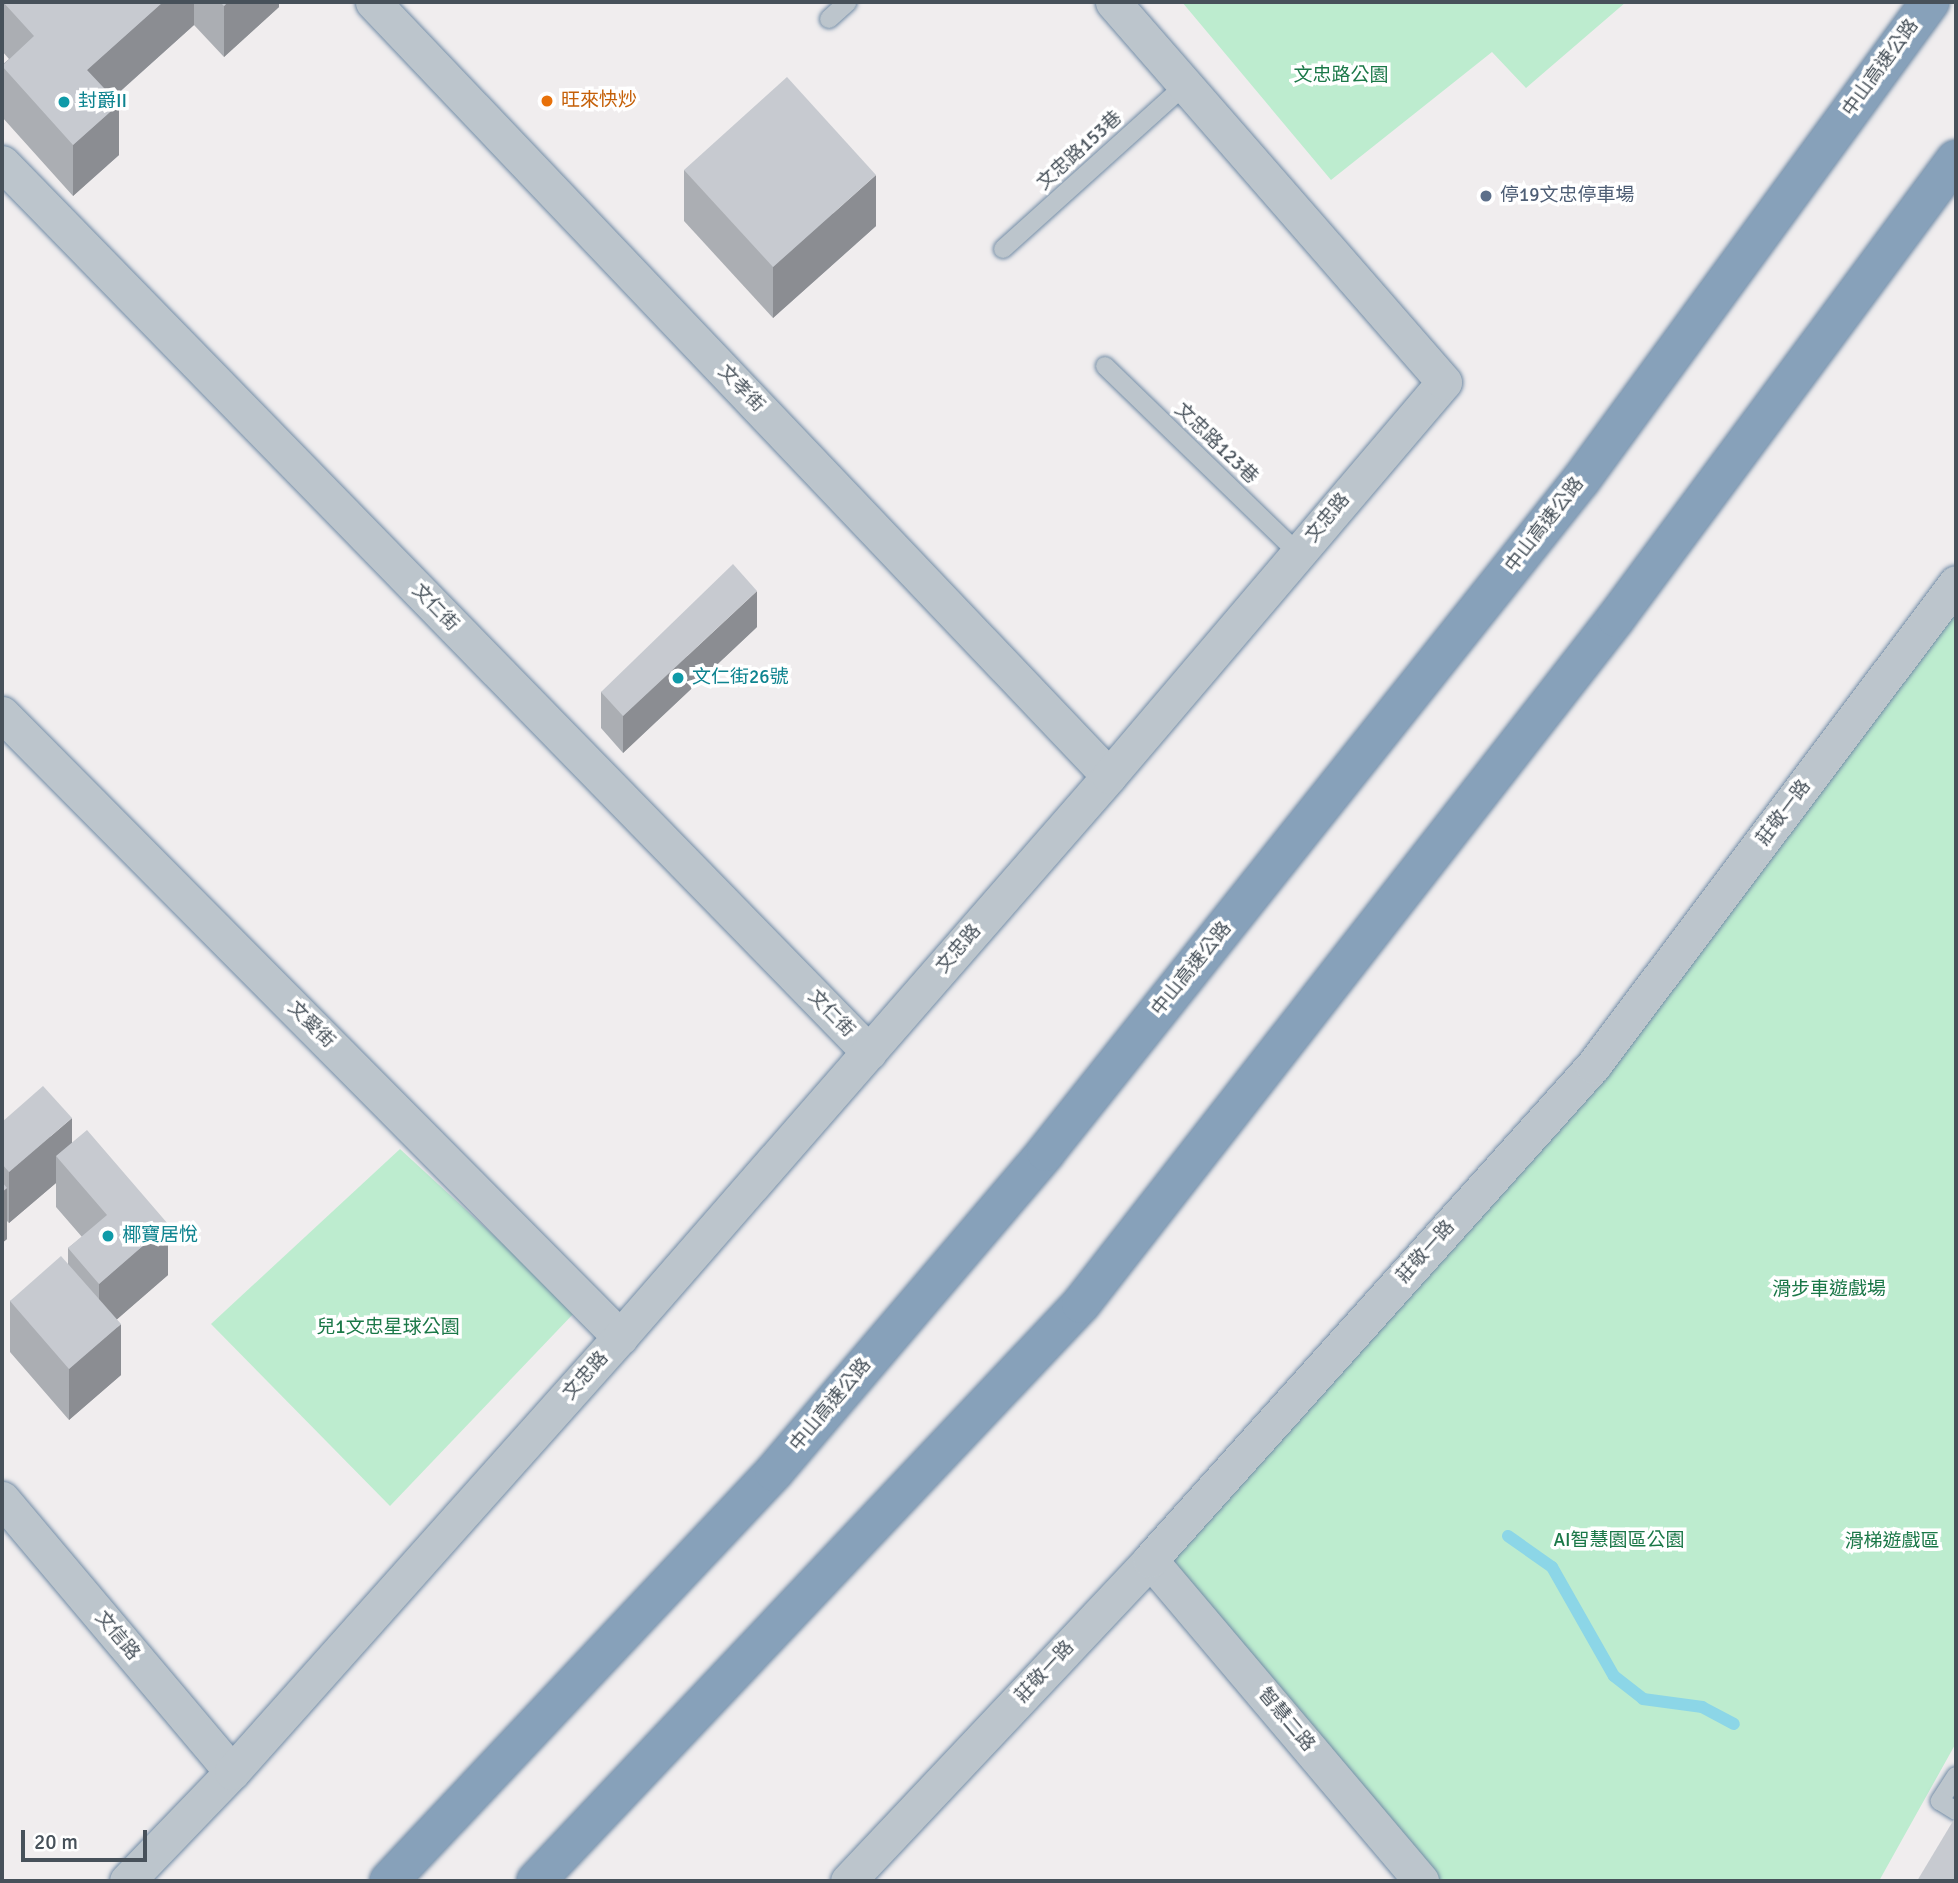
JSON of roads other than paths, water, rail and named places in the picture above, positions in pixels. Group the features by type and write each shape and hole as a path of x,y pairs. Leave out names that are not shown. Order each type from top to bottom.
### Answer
{"highway":[{"name":"中山高速公路","path":"389,1881 774,1472 1046,1152 1581,480 1930,2"},
{"path":"536,1881 1081,1304 1616,618 1956,159"}],"street":[{"name":"文孝街","path":"373,2 1109,776"},
{"name":"文忠路","path":"127,1881 232,1772 620,1337 1109,776 1444,382 1113,2"},
{"name":"文仁街","path":"2,163 869,1052"},
{"name":"莊敬一路","path":"848,1881 1150,1560 1593,1066 1956,583"},
{"name":"文愛街","path":"2,714 620,1337"},
{"name":"文信路","path":"2,1499 232,1772"},
{"name":"智慧二路","path":"1150,1560 1421,1881"}],"lane":[{"path":"829,19 848,2"},
{"name":"文忠路153巷","path":"1003,249 1185,85"},
{"name":"文忠路123巷","path":"1105,366 1298,553"},
{"path":"1956,1776 1940,1801 1956,1811"}],"waterway":[{"path":"1508,1536 1552,1567 1614,1676 1643,1699 1702,1707 1734,1724"}],"place":[{"name":"旺來快炒","path":"547,101"},
{"name":"封爵II","path":"64,102"},
{"name":"停19文忠停車場","path":"1486,196"},
{"name":"文仁街26號","path":"678,678"},
{"name":"椰寶居悅","path":"108,1236"}],"park label":[{"name":"文忠路公園","path":"1341,76"},
{"name":"滑步車遊戲場","path":"1829,1290"},
{"name":"兒1文忠星球公園","path":"388,1328"},
{"name":"AI智慧園區公園","path":"1619,1541"},
{"name":"滑梯遊戲區","path":"1892,1542"}]}
